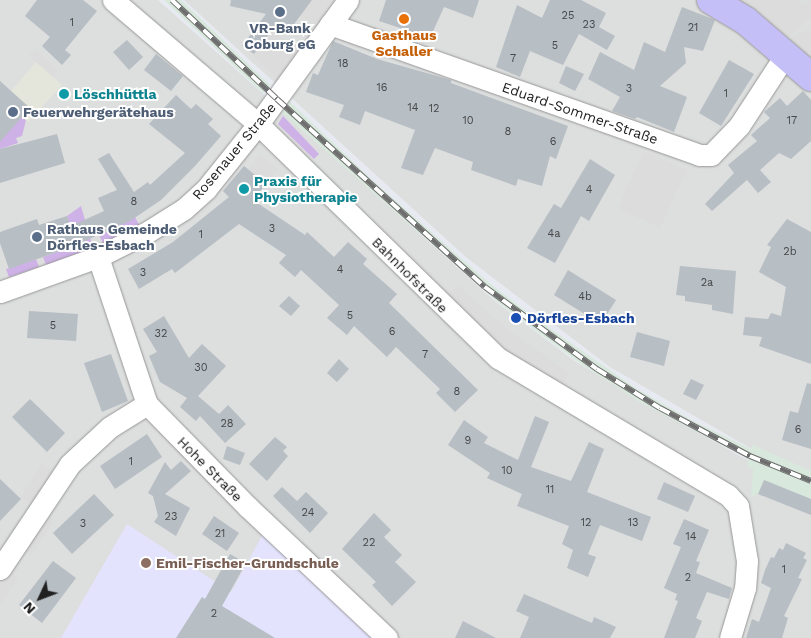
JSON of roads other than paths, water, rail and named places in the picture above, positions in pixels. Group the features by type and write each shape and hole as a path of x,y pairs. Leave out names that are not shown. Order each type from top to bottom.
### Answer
{"street":[{"name":"Bahnhofstraße","path":"113,0 258,124 498,358 728,495 738,506 747,560 745,588 730,638"},
{"name":"Rosenauer Straße","path":"0,292 98,257 149,231 184,209 206,189 258,124 348,0"},
{"path":"711,0 746,20 811,77"},
{"name":"Eduard-Sommer-Straße","path":"330,24 699,155 711,155 739,126 786,54"},
{"name":"Hohe Straße","path":"98,257 147,404 248,507 387,638"},
{"path":"0,569 70,464 110,427 147,404"}],"railway":[{"path":"172,0 277,99 485,287 597,369 660,408 750,456 811,481"}],"place":[{"name":"VR-Bank Coburg eG","path":"280,12"},
{"name":"Gasthaus Schaller","path":"404,19"},
{"name":"Löschhüttla","path":"64,94"},
{"name":"Feuerwehrgerätehaus","path":"13,112"},
{"name":"Praxis für Physiotherapie","path":"244,189"},
{"name":"Rathaus Gemeinde Dörfles-Esbach","path":"37,237"},
{"name":"Dörfles-Esbach","path":"516,318"},
{"name":"Emil-Fischer-Grundschule","path":"146,563"}]}
